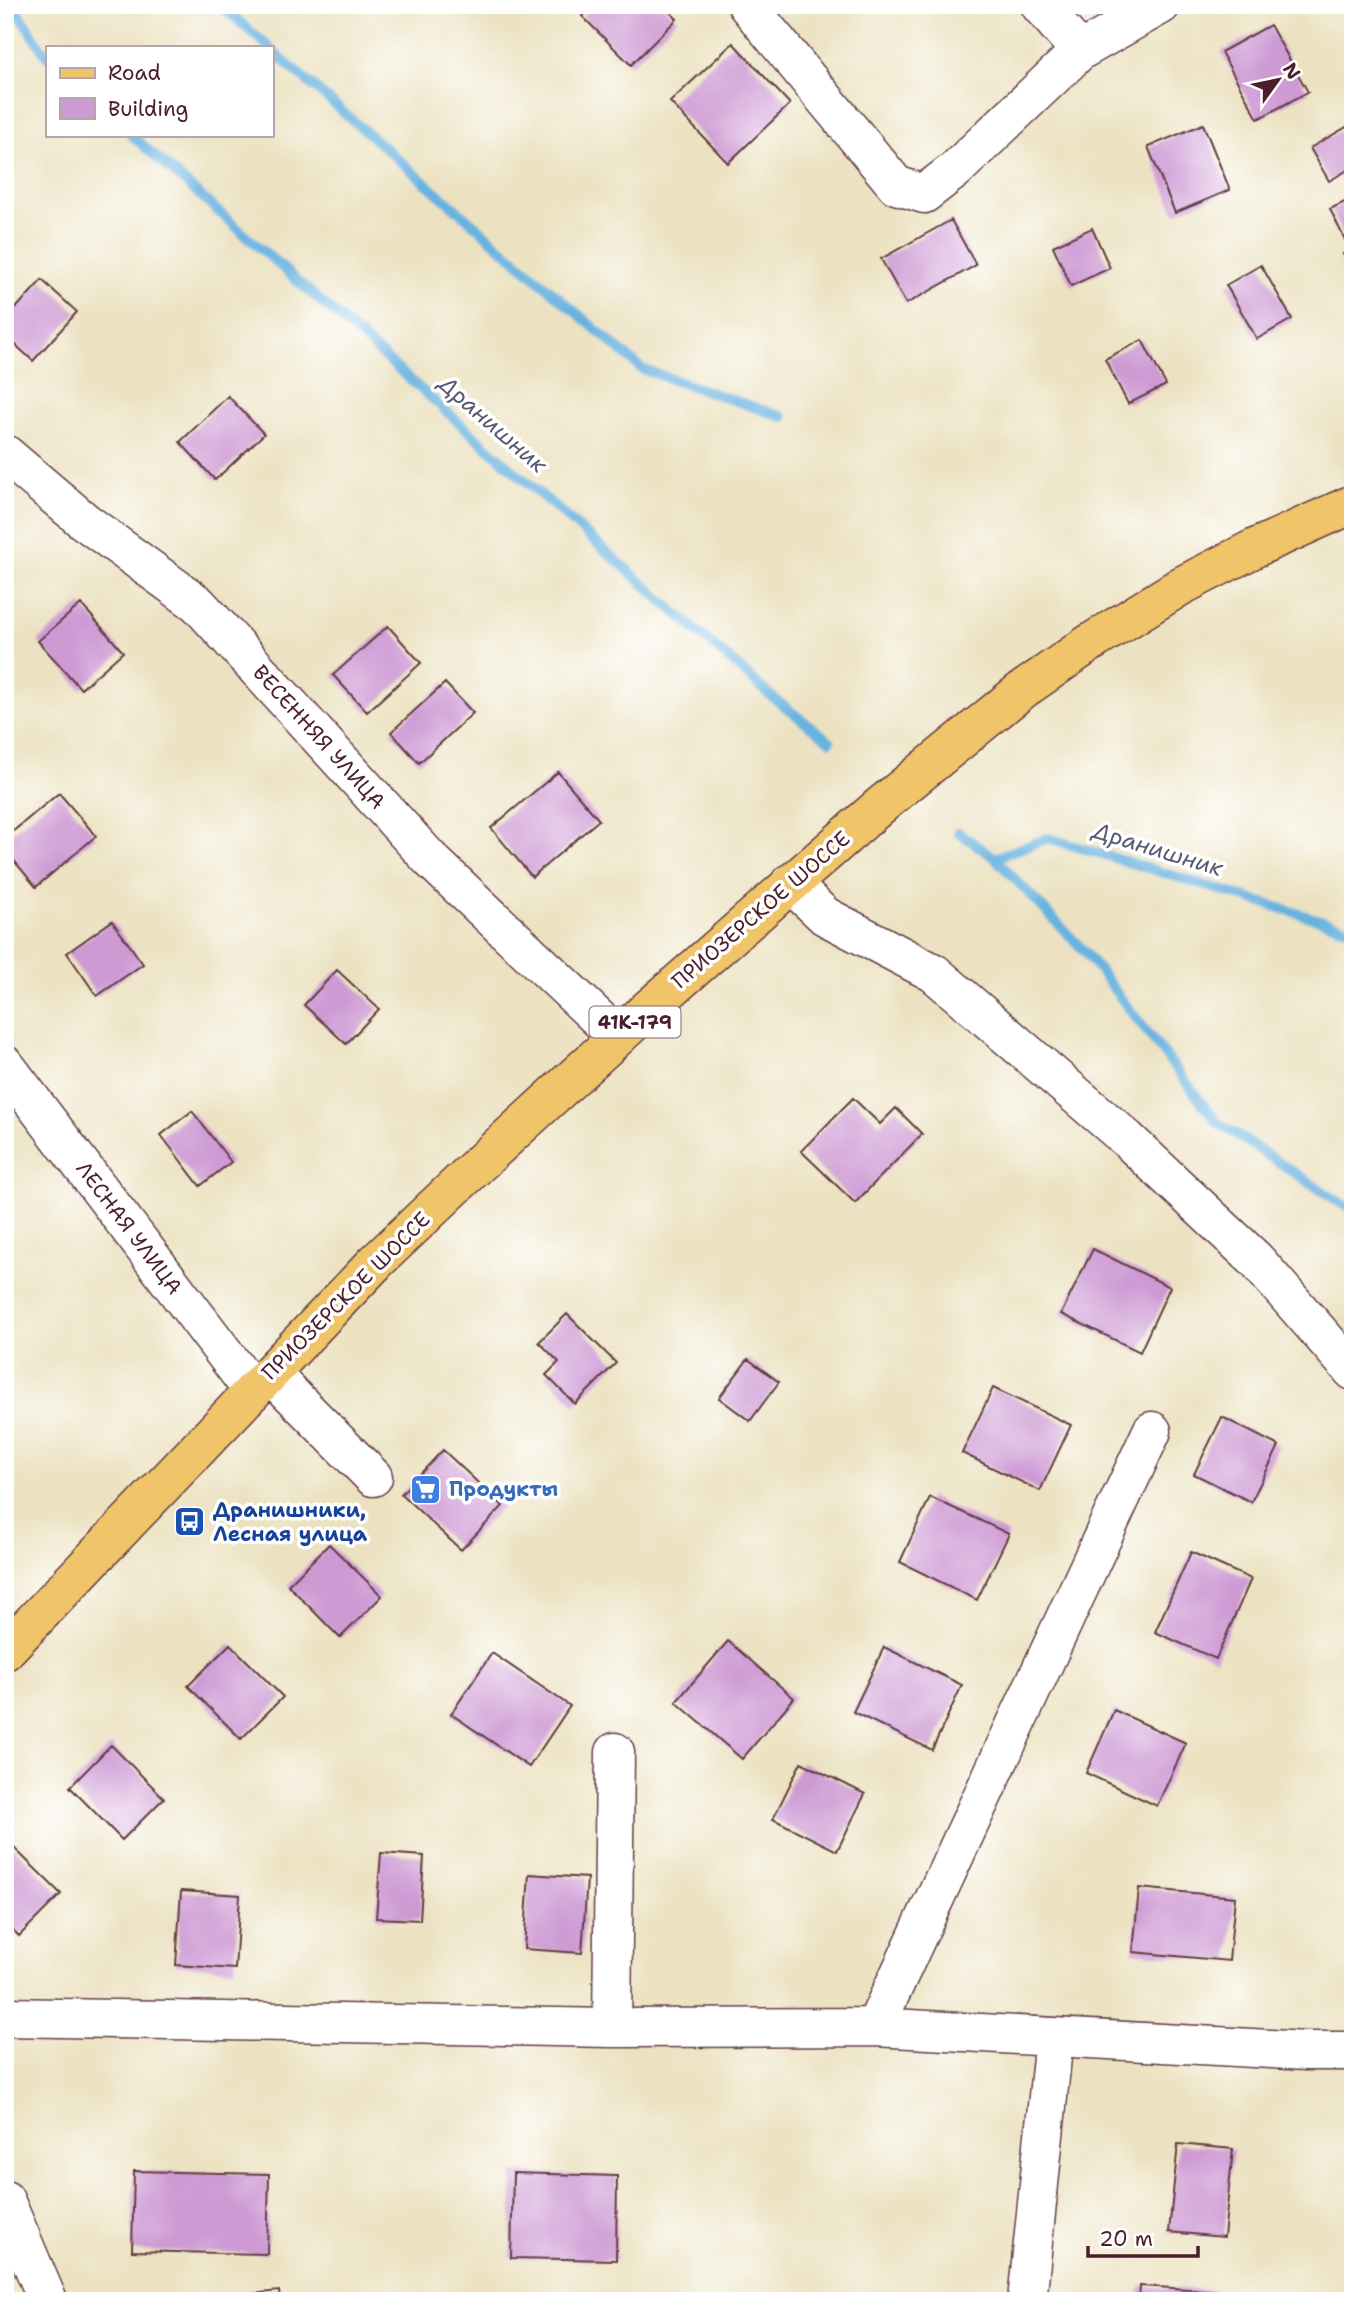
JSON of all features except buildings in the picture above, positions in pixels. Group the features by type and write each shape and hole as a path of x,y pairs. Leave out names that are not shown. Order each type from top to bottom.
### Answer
{"main road":[{"name":"ПРИОЗЕРСКОЕ ШОССЕ","path":"5,1651 376,1262 479,1164 790,883 1021,691 1090,643 1181,586 1255,548 1353,504"}],"street":[{"path":"747,5 896,185 924,194 955,170 1080,51 1161,5"},
{"path":"1040,5 1080,51"},
{"name":"ВЕСЕННЯЯ УЛИЦА","path":"5,454 84,522 198,604 430,859 618,1037"},
{"path":"790,883 825,916 934,973 1127,1139 1256,1260 1353,1371"},
{"name":"ЛЕСНАЯ УЛИЦА","path":"5,1065 261,1382 373,1477"},
{"path":"875,2027 1152,1432"},
{"path":"612,2028 615,1752"},
{"path":"5,2017 612,2028 875,2027 1306,2051 1353,2051"},
{"path":"1027,2301 1054,2038"},
{"path":"5,2200 48,2301"}],"waterway":[{"name":"Дранишник","path":"13,5 46,55"},
{"path":"220,5 268,46"},
{"path":"273,52 642,369 783,417"},
{"name":"Дранишник","path":"132,136 771,696 830,741"},
{"path":"958,832 995,858 1085,952 1217,1122 1353,1211"},
{"name":"Дранишник","path":"995,858 1048,838 1353,930"}],"place":[{"name":"Продукты","path":"426,1489"},
{"name":"Дранишники, Лесная улица","path":"190,1522"}]}
